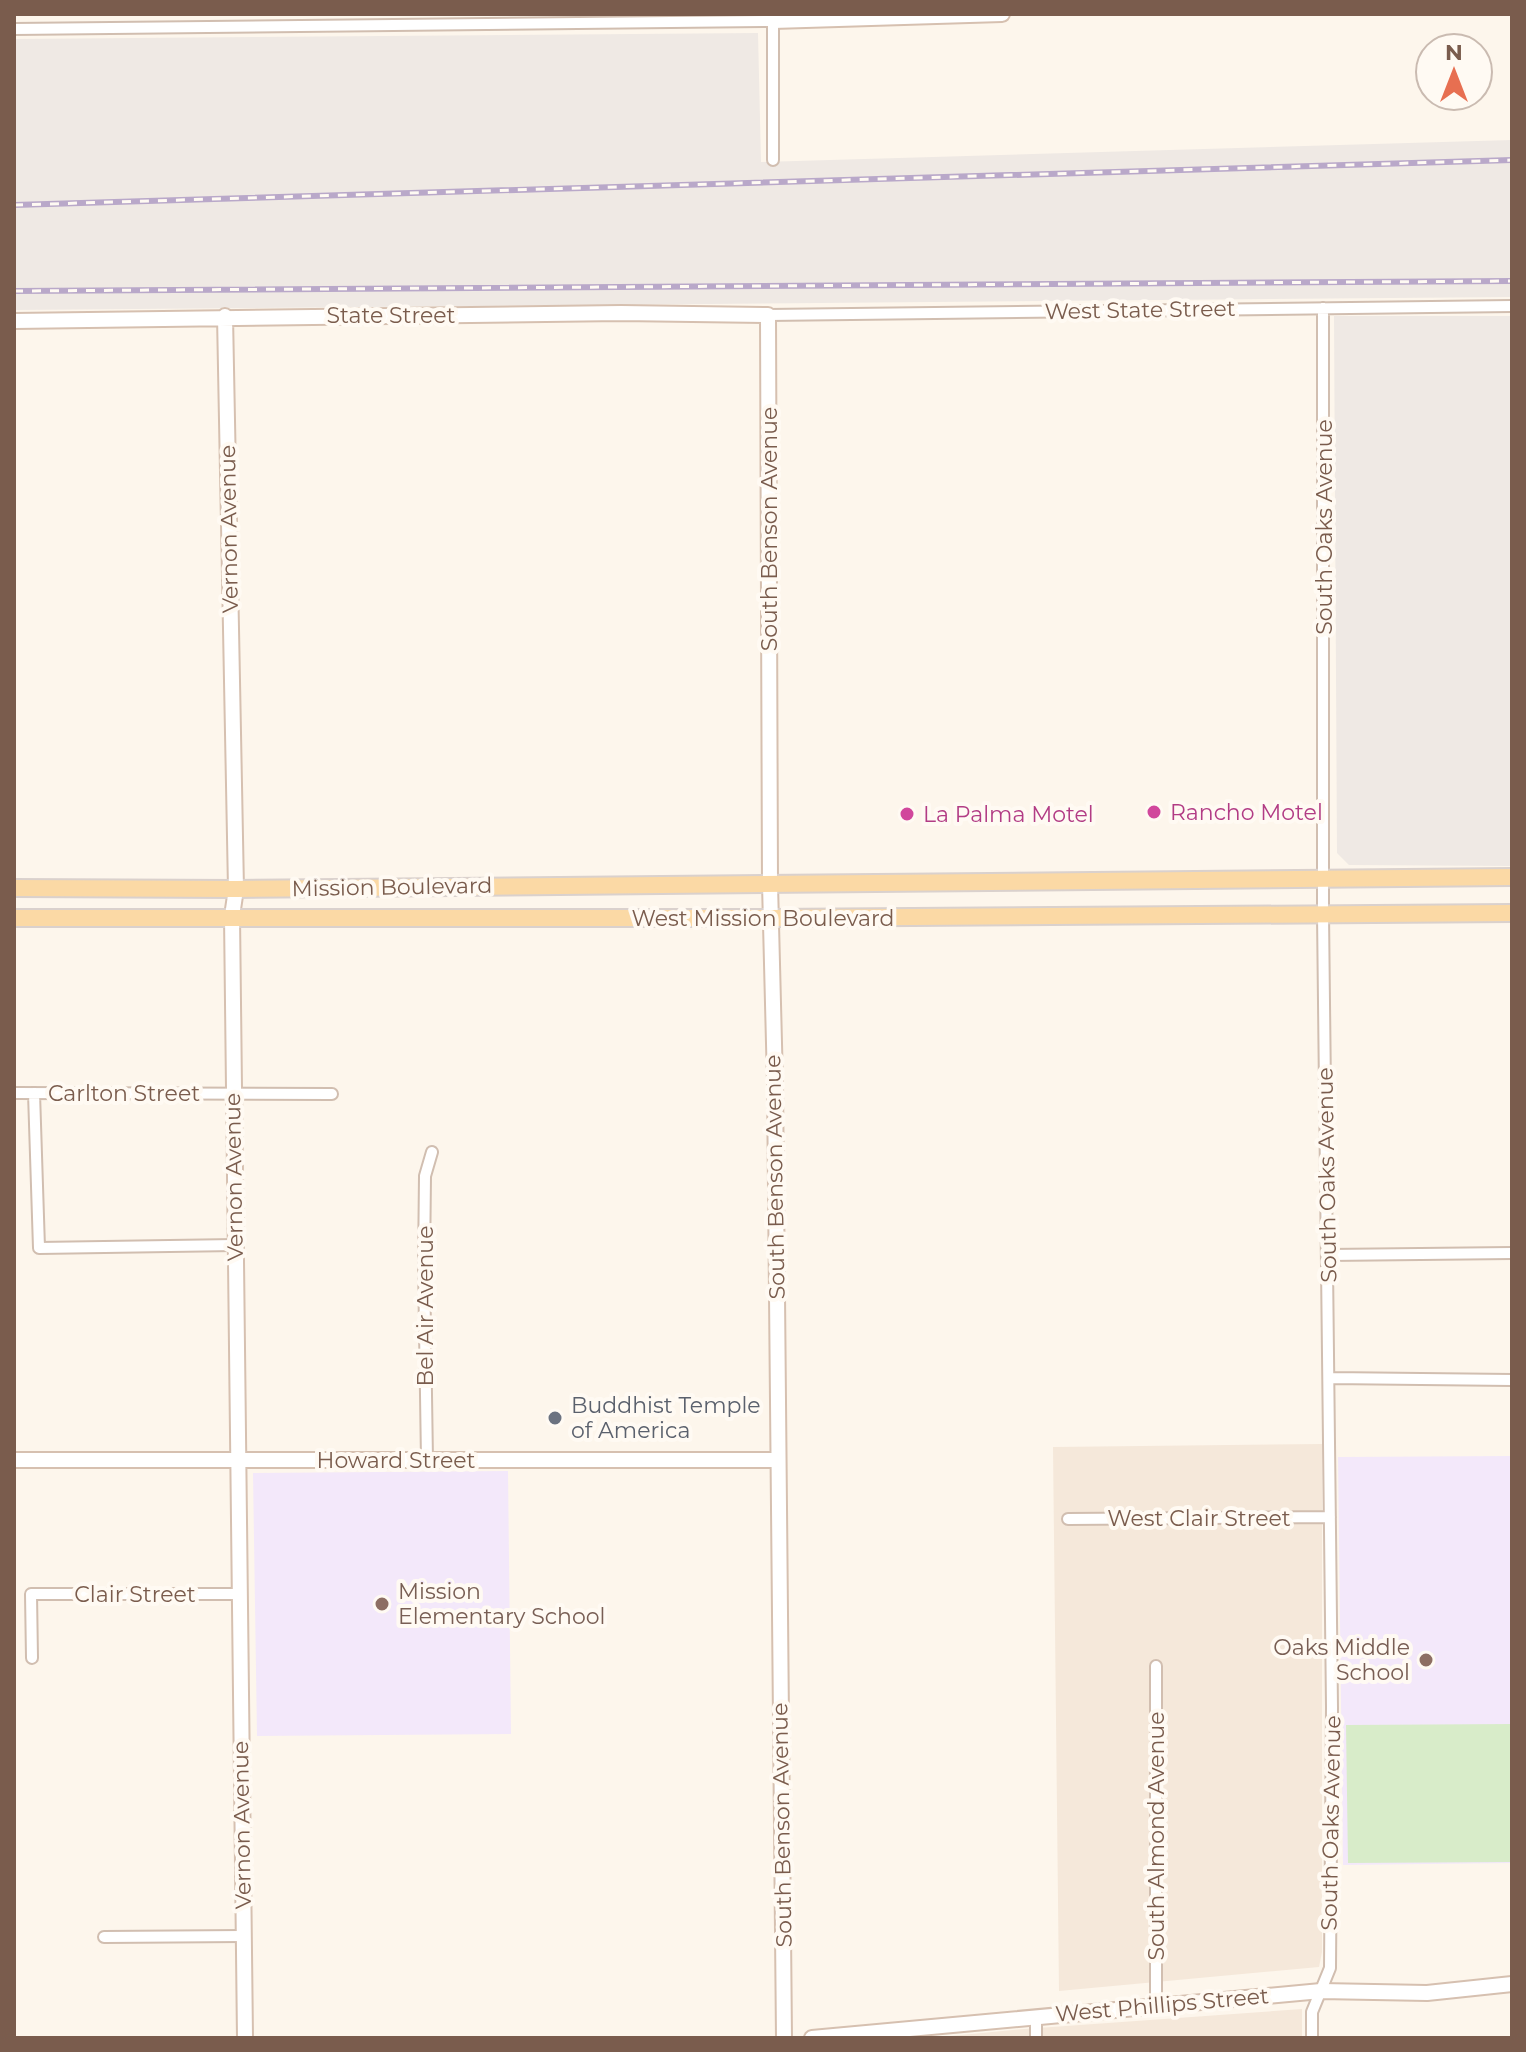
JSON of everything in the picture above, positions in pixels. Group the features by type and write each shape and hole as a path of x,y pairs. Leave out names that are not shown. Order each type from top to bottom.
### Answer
{"main road":[{"name":"West Mission Boulevard","path":"770,884 1512,877"},
{"name":"Mission Boulevard","path":"14,888 770,884"},
{"name":"West Mission Boulevard","path":"14,918 770,918 1512,913"}],"street":[{"path":"14,29 227,20 1002,14"},
{"path":"773,17 773,160"},
{"name":"West State Street","path":"768,315 1512,306"},
{"name":"South Oaks Avenue","path":"1312,2038 1312,2012 1330,1968 1332,1722 1323,914 1323,308"},
{"name":"State Street","path":"14,321 225,316 768,315"},
{"name":"South Benson Avenue","path":"768,315 770,918 775,1083 784,2038"},
{"name":"Vernon Avenue","path":"225,316 236,889 232,916 233,1092 245,2038"},
{"name":"Carlton Street","path":"14,1093 332,1094"},
{"path":"34,1093 39,1248 235,1245"},
{"name":"Bel Air Avenue","path":"427,1460 425,1176 432,1152"},
{"path":"1329,1255 1512,1253"},
{"path":"1330,1378 1512,1380"},
{"name":"Howard Street","path":"14,1460 778,1460"},
{"name":"West Clair Street","path":"1068,1519 1330,1517"},
{"name":"Clair Street","path":"32,1658 31,1594 239,1594"},
{"name":"South Almond Avenue","path":"1156,1666 1156,2007"},
{"path":"104,1937 243,1936"},
{"name":"West Phillips Street","path":"812,2038 1321,1991 1427,1993 1512,1984"},
{"path":"1036,2016 1036,2038"}],"shaded area":[{"path":"758,33 761,162 1512,140 1512,297 14,310 14,39"},
{"path":"1334,316 1512,316 1512,866 1349,865 1337,853"},
{"path":"1322,1444 1322,1952 1319,1967 1059,1991 1053,1447"},
{"name":"Oaks Middle School","path":"1512,1456 1512,1863 1343,1865 1338,1457"},
{"name":"Mission Elementary School","path":"508,1471 511,1734 257,1736 253,1473"},
{"path":"1302,2009 1302,2038 930,2038 1024,2029"}],"green space":[{"path":"1512,1724 1512,1862 1348,1863 1346,1725"}],"railway":[{"path":"14,205 1512,160"},
{"path":"14,291 1512,281"}],"place":[{"name":"Rancho Motel","path":"1154,812"},
{"name":"La Palma Motel","path":"907,814"},
{"name":"Buddhist Temple of America","path":"555,1418"},
{"name":"Mission Elementary School","path":"382,1604"},
{"name":"Oaks Middle School","path":"1426,1660"}]}
